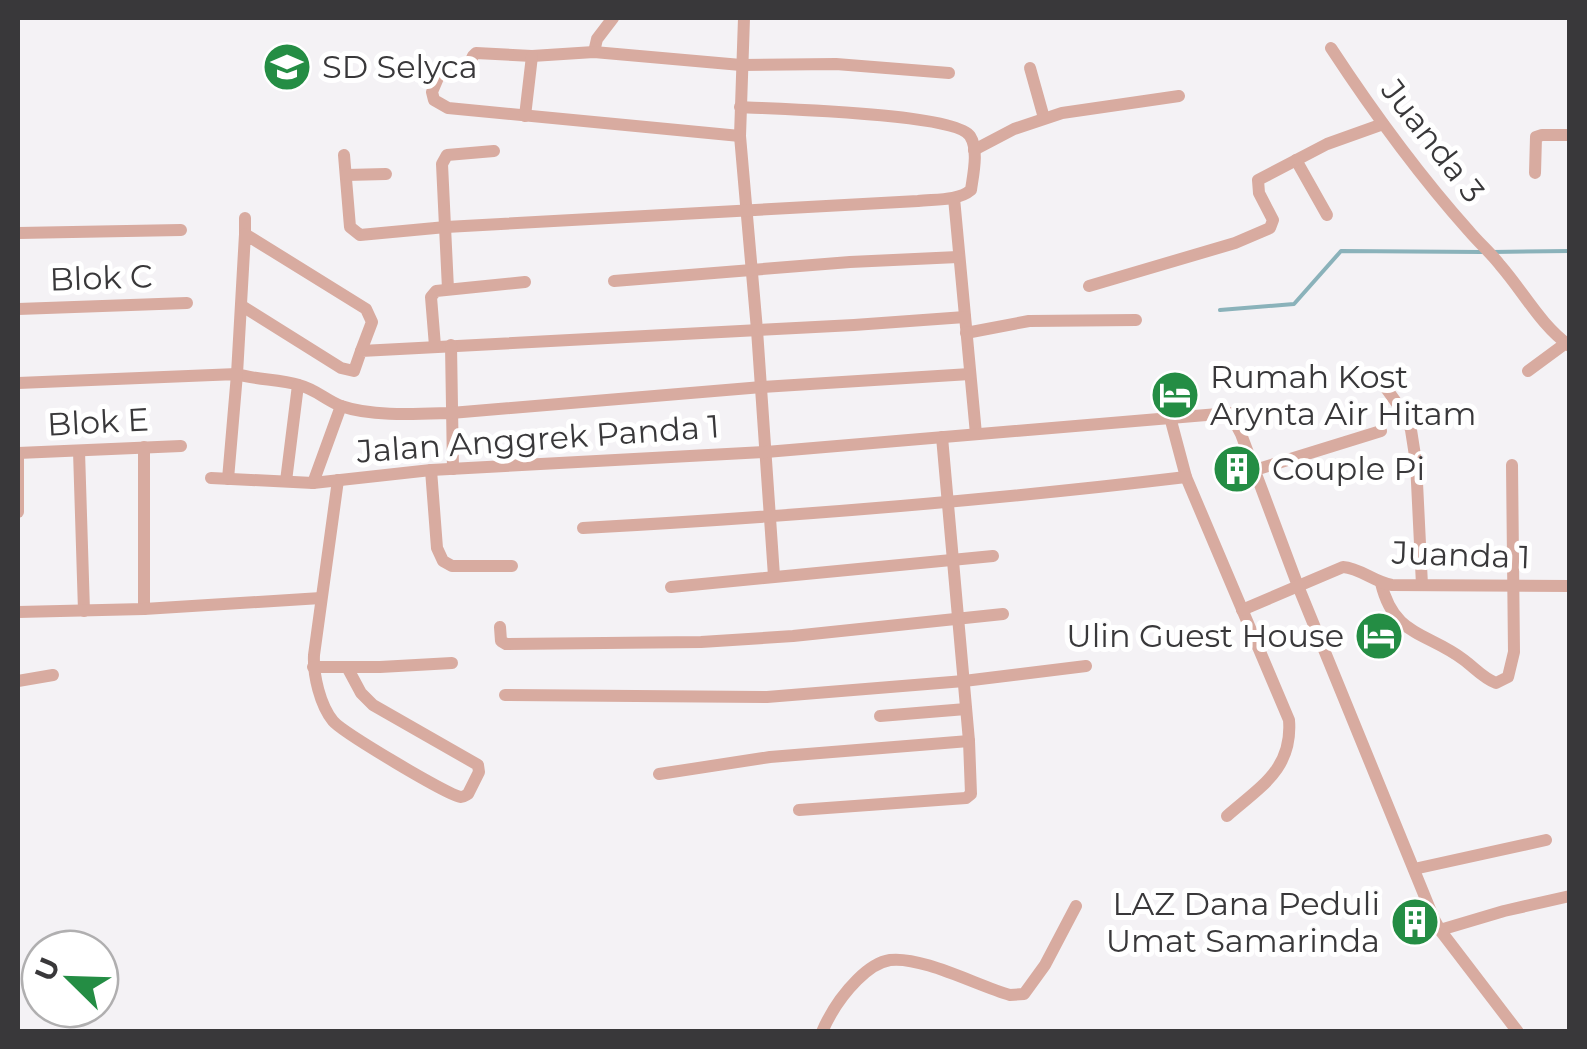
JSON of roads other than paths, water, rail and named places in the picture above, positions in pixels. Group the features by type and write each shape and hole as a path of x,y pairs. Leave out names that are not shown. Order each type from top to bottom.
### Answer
{"street":[{"path":"594,52 596,41 613,18"},
{"path":"744,18 740,136 774,576"},
{"name":"Juanda 3","path":"1331,48 1382,124 1552,331 1568,345"},
{"path":"466,71 476,53 532,56 594,52 741,65 836,64 949,73"},
{"path":"525,116 532,56"},
{"path":"1030,68 1044,118"},
{"path":"438,78 432,92 434,100 448,108 740,136"},
{"path":"974,150 1014,129 1062,113 1179,96"},
{"path":"344,155 350,227 360,235 960,196 972,186 974,150 968,134 958,127 886,116 740,107"},
{"path":"1088,286 1235,243 1270,228 1273,220 1259,192 1258,180 1327,144 1382,124"},
{"path":"1535,173 1536,137 1570,135"},
{"path":"448,289 442,164 447,155 494,151"},
{"path":"1296,160 1327,215"},
{"path":"346,175 386,174"},
{"path":"960,196 958,257 976,434"},
{"path":"228,479 245,218"},
{"path":"18,233 181,230"},
{"path":"242,306 340,368 354,371 372,322 366,309 245,234"},
{"path":"614,281 958,257"},
{"path":"435,346 431,297 436,291 525,282"},
{"name":"Blok C","path":"18,309 187,303"},
{"path":"361,351 964,317"},
{"path":"966,333 1030,321 1136,320"},
{"path":"1528,371 1568,345"},
{"path":"451,346 454,469"},
{"name":"Jalan Anggrek Panda 1","path":"18,383 237,374 298,385 341,406 413,414 970,374"},
{"path":"1378,376 1412,430 1422,585"},
{"path":"286,482 298,385"},
{"path":"313,483 341,406"},
{"name":"Jalan Anggrek Panda 1","path":"211,478 313,483 430,470 766,452 1231,413 1255,470"},
{"path":"1170,418 1186,477 1288,715 1290,739 1279,770 1227,816"},
{"path":"1382,431 1255,470 1298,586 1440,930 1518,1032"},
{"path":"799,810 966,798 972,791 942,437"},
{"name":"Blok E","path":"18,453 181,446"},
{"path":"144,447 144,608"},
{"path":"80,451 84,610"},
{"path":"18,453 18,512"},
{"path":"1381,582 1386,602 1417,635 1462,658 1485,679 1496,683 1508,677 1514,652 1512,465"},
{"path":"430,470 437,548 443,562 452,566 512,566"},
{"path":"583,528 770,518 1186,477"},
{"path":"338,480 313,668 326,709 336,725 392,761 462,797 470,792 480,770 478,766 373,705 347,668"},
{"path":"671,587 993,556"},
{"name":"Juanda 1","path":"1242,610 1336,568 1347,567 1381,582 1570,586"},
{"path":"18,612 321,598"},
{"path":"500,627 501,641 506,644 678,644 1003,614"},
{"path":"313,668 452,663"},
{"path":"505,695 767,697 964,681 1086,666"},
{"path":"18,682 53,675"},
{"path":"880,716 966,709"},
{"path":"659,774 770,756 969,740"},
{"path":"1414,869 1546,840"},
{"path":"1440,930 1570,896"},
{"path":"822,1032 846,991 864,973 889,960 908,960 1004,993 1024,994 1045,965 1076,906"}],"waterway":[{"path":"1220,310 1294,304 1341,251 1482,252"},
{"path":"1492,252 1570,251"}],"place":[{"name":"SD Selyca","path":"287,67"},
{"name":"Rumah Kost Arynta Air Hitam","path":"1175,395"},
{"name":"Couple Pi","path":"1237,469"},
{"name":"Ulin Guest House","path":"1379,636"},
{"name":"LAZ Dana Peduli Umat Samarinda","path":"1415,922"}]}
